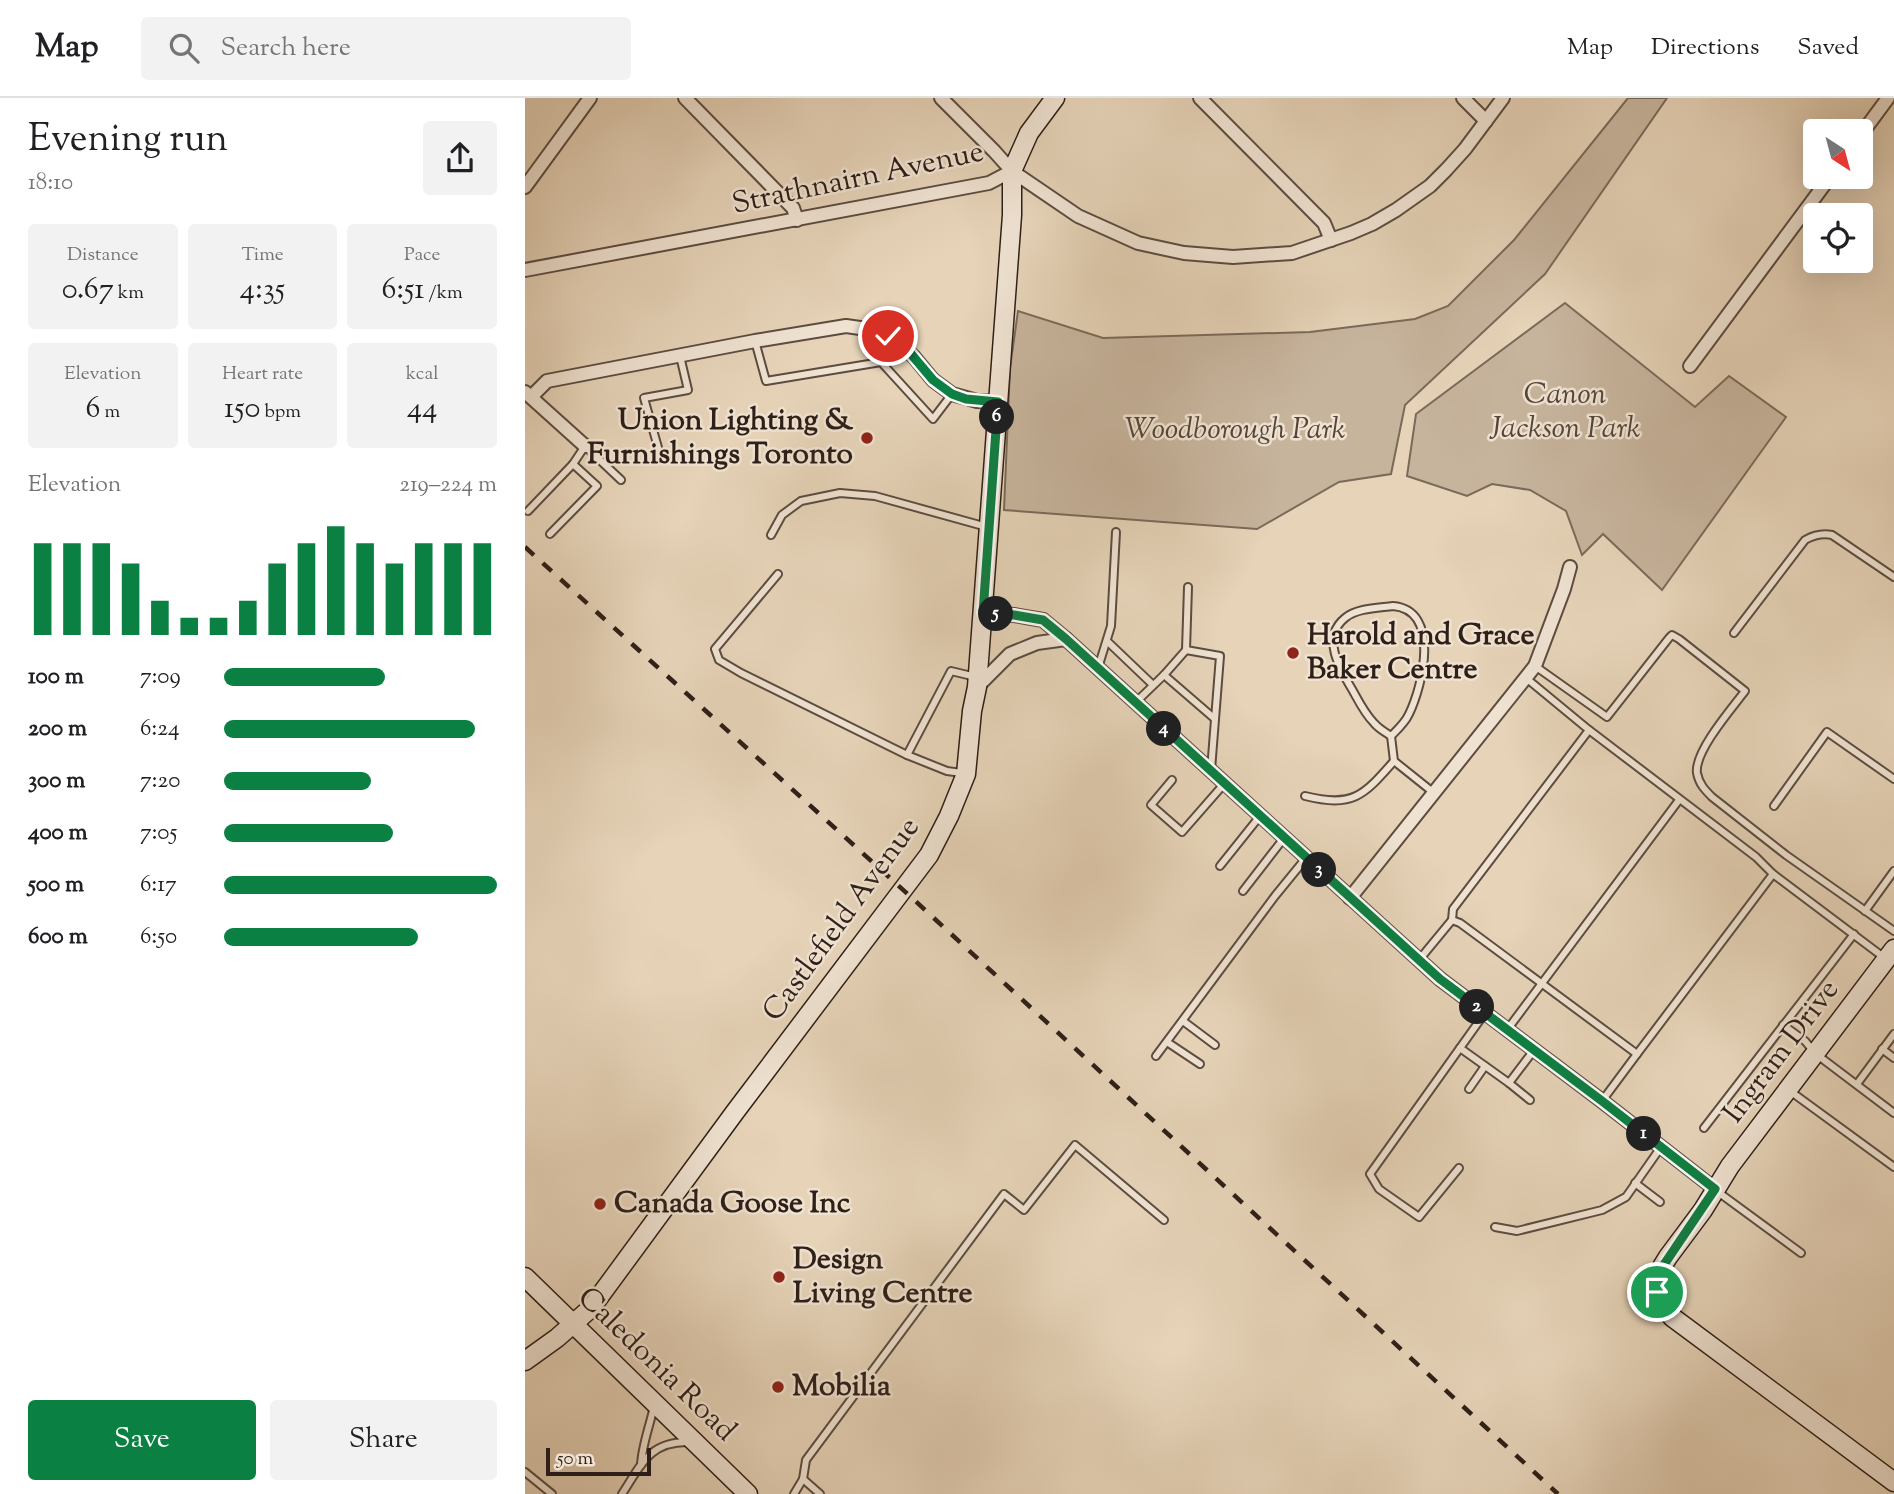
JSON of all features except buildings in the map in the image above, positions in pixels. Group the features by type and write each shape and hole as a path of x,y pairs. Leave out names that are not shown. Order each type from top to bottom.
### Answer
{"street":[{"path":"525,187 590,98"},
{"path":"685,98 793,208 797,220"},
{"path":"941,98 1011,171 1030,133 1055,98"},
{"path":"1200,98 1324,223 1331,240"},
{"path":"1463,98 1486,121"},
{"name":"Strathnairn Avenue","path":"525,270 989,183 1011,171 1050,199 1102,228 1138,243 1184,253 1233,257 1292,253 1372,224 1421,192 1465,149 1503,98"},
{"path":"1873,119 1888,98"},
{"name":"Castlefield Avenue","path":"525,1361 591,1308 929,855 949,816 966,774 977,682 1013,210 1011,171"},
{"path":"1691,366 1821,189"},
{"path":"585,446 528,394 547,381 846,326 858,326 888,336 906,348 933,380 952,394 966,399 998,402"},
{"path":"1350,898 1535,666 1570,567"},
{"path":"983,613 1043,620 1440,979 1715,1189"},
{"path":"977,682 1010,654 1037,643 1066,639"},
{"name":"Ingram Drive","path":"1890,954 1715,1189 1657,1275 1657,1292 1660,1302 1672,1317 1894,1482"},
{"name":"Caledonia Road","path":"525,1277 748,1494"}],"lane":[{"path":"755,341 766,381 881,362 933,419 952,394"},
{"path":"660,458 644,398 688,390 680,356"},
{"path":"528,511 573,464 585,446 621,480"},
{"path":"550,534 597,486 573,464"},
{"path":"771,535 782,515 801,501 840,493 874,496 989,528"},
{"path":"1098,668 1108,642 1114,608 1116,532"},
{"path":"1734,633 1805,540 1811,536 1832,535 1894,577"},
{"path":"778,574 715,649 719,660 907,755 947,771 966,774"},
{"path":"1135,703 1164,676 1186,650 1188,587"},
{"path":"1391,736 1408,717 1413,703 1421,676 1423,643 1421,626 1414,615 1403,607 1392,606 1358,611 1342,621 1336,629 1333,643 1338,666 1372,722 1391,736 1394,761 1434,793"},
{"path":"1535,666 1607,718 1668,638 1672,635 1679,639 1745,691 1711,736 1698,763 1697,773 1702,787 1786,855 1894,931"},
{"path":"1108,642 1153,685"},
{"path":"1186,650 1220,656 1211,772"},
{"path":"907,755 951,671 977,682"},
{"path":"1164,676 1215,719"},
{"path":"1525,678 1679,800 1756,857 1773,874 1854,934 1890,954"},
{"path":"1419,960 1452,920 1453,909 1589,730"},
{"path":"1774,806 1827,732 1894,779"},
{"path":"1305,796 1333,801 1356,796 1369,789 1394,761"},
{"path":"1172,780 1151,805 1182,832 1224,784"},
{"path":"1507,1030 1679,800"},
{"path":"1220,866 1259,816"},
{"path":"1243,891 1284,838"},
{"path":"1156,1056 1306,858"},
{"path":"1865,911 1894,871"},
{"path":"1602,1101 1773,874"},
{"path":"1452,920 1460,923 1637,1054"},
{"path":"1704,1128 1854,934"},
{"path":"1459,1168 1419,1217 1379,1189 1370,1174 1485,1013"},
{"path":"1183,1021 1215,1045"},
{"path":"1783,1025 1805,1041 1816,1054 1894,1112"},
{"path":"1857,1084 1894,1034"},
{"path":"1167,1042 1200,1064"},
{"path":"1460,1048 1530,1100"},
{"path":"1882,1049 1894,1058"},
{"path":"1509,1083 1534,1050"},
{"path":"1469,1089 1485,1066"},
{"path":"1789,1090 1894,1167"},
{"path":"794,1494 803,1479 807,1460 1004,1195 1024,1210 1075,1145 1164,1220"},
{"path":"1495,1227 1517,1231 1602,1210 1626,1197 1661,1147"},
{"path":"1635,1183 1660,1202"},
{"path":"1715,1189 1801,1253"},
{"path":"641,1465 654,1404"},
{"path":"622,1494 641,1465 656,1449 667,1444 694,1442"},
{"path":"525,1472 552,1494"},
{"path":"803,1479 820,1494"}],"green space":[{"name":"Woodborough Park","path":"1628,98 1667,98 1545,274 1405,405 1391,474 1339,482 1257,529 1004,510 1010,368 1018,311 1103,338 1310,332 1415,319 1448,306 1514,240"},
{"name":"Canon Jackson Park","path":"1565,303 1695,407 1729,376 1786,417 1662,590 1603,534 1582,555 1566,511 1530,490 1492,484 1467,496 1407,476 1416,414"}],"railway":[{"path":"525,547 911,897 1558,1494"}],"place":[{"name":"Union Lighting & Furnishings Toronto","path":"867,438"},
{"name":"Harold and Grace Baker Centre","path":"1293,653"},
{"name":"Canada Goose Inc","path":"600,1204"},
{"name":"Design Living Centre","path":"779,1277"},
{"name":"Mobilia","path":"778,1387"}],"route":[{"path":"888,336 906,348 933,380 952,394 977,401 998,402 983,613 1043,620 1440,979 1715,1189 1657,1275 1657,1292"}]}
